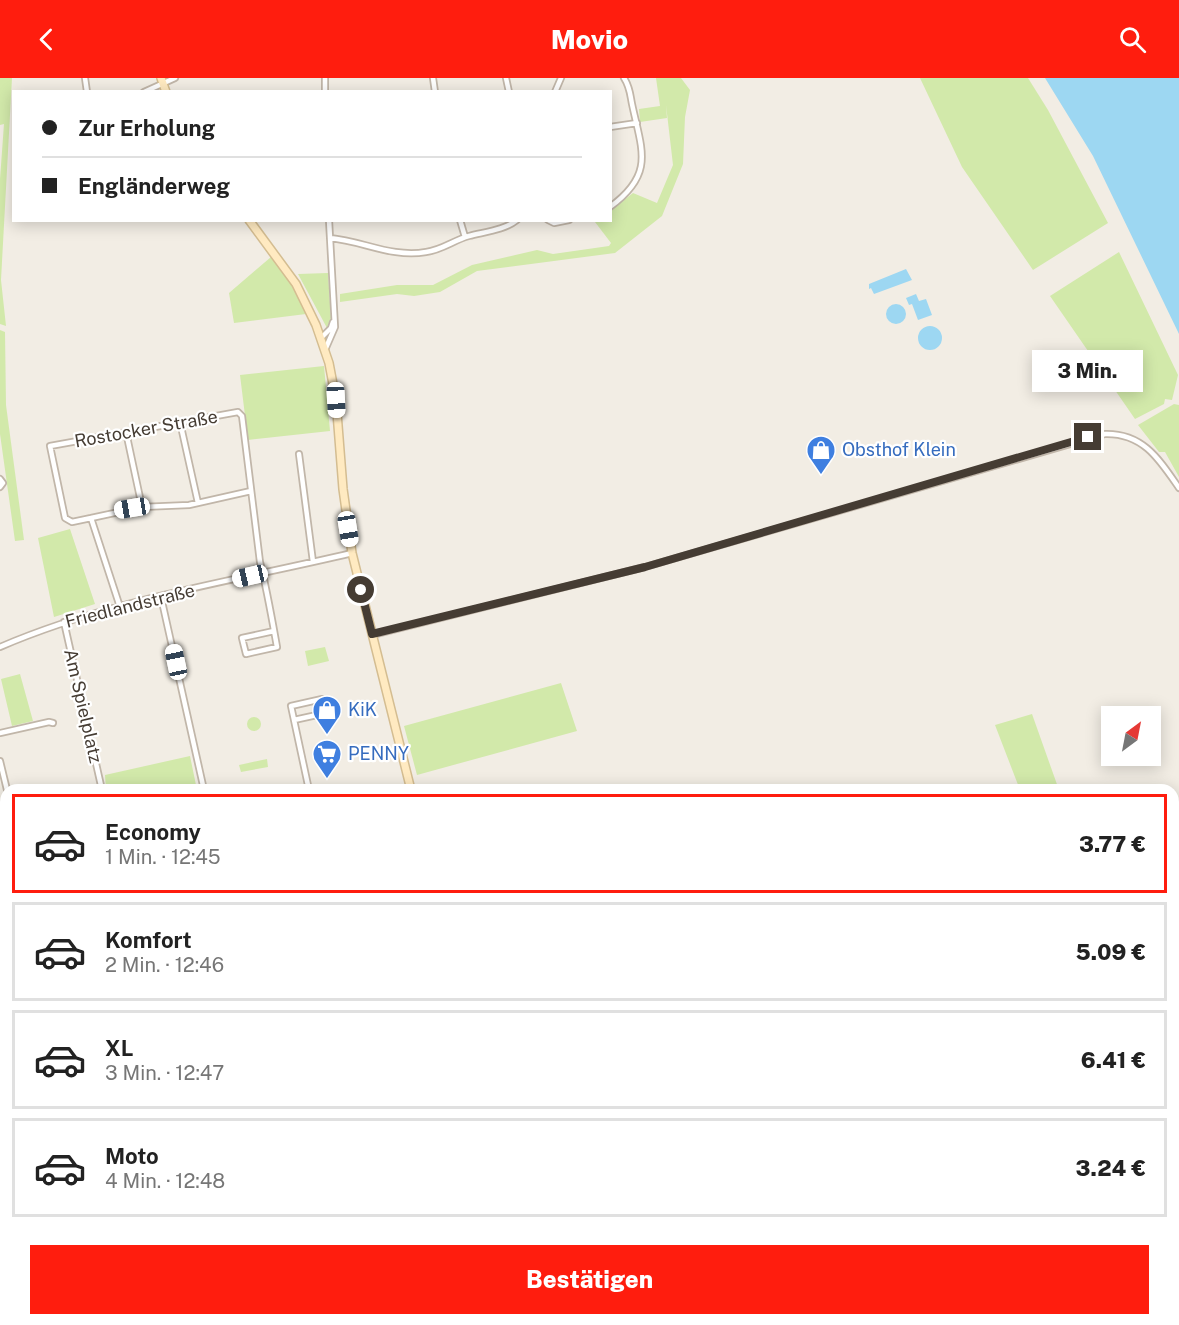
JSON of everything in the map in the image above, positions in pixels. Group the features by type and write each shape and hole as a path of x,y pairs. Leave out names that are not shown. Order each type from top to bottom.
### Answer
{"main road":[{"path":"250,222 296,284 325,350 332,376 343,489 352,552 410,784"}],"street":[{"path":"147,90 162,81 175,78"},
{"path":"612,206 630,192 643,162 629,86 624,78"},
{"path":"612,127 637,123"},
{"path":"325,350 334,332 329,222"},
{"path":"461,222 465,237"},
{"path":"330,238 348,239 401,254 433,251 465,237 508,226 515,222"},
{"path":"321,338 332,328 333,319"},
{"name":"Rostocker Straße","path":"91,518 72,522 65,518 50,446 236,412 241,414 251,491"},
{"path":"180,422 198,503"},
{"path":"126,432 142,507"},
{"path":"372,634 645,567 1105,434 1131,437 1147,446 1179,488"},
{"path":"299,454 313,562"},
{"path":"0,479 3,483 0,487"},
{"path":"120,607 91,518 142,507 198,503 251,491 277,647 246,654 243,638 274,631"},
{"name":"Friedlandstraße","path":"0,647 38,630 64,622 352,552"},
{"path":"161,597 203,784"},
{"name":"Am Spielplatz","path":"64,622 101,784"},
{"path":"294,720 326,713 325,701 322,699 291,706 294,720 308,784"},
{"path":"0,733 53,723"},
{"path":"0,761 6,784"}],"green space":[{"path":"0,78 12,78 1,280 6,326 0,324 0,179 4,124 0,125"},
{"path":"656,78 681,78 690,90 685,117 683,164 662,216 615,253 477,271 440,292 414,296 397,294 340,302 340,294 397,285 433,285 472,265 537,250 553,254 609,246 611,243 595,222 612,222 612,209 633,193 657,203 673,165 666,105 667,118 640,122 639,109 660,106"},
{"path":"920,78 1028,78 1048,110 1108,223 1033,270 962,167"},
{"path":"1119,252 1178,375 1172,400 1165,399 1164,404 1135,419 1050,296"},
{"path":"271,257 291,284 306,314 234,323 229,293"},
{"path":"328,273 331,318 327,328 298,274"},
{"path":"0,330 5,332 6,405 24,540 15,541 0,434"},
{"path":"324,366 330,431 248,440 240,375"},
{"path":"1174,404 1179,405 1179,477 1165,452 1159,452 1138,425"},
{"path":"70,529 95,604 54,617 38,538"},
{"path":"325,647 329,661 308,666 305,651"},
{"path":"20,674 33,721 12,726 1,679"},
{"path":"561,683 577,731 417,775 404,726"},
{"path":"1032,714 1057,784 1018,784 995,725"},
{"path":"251,717 257,717 261,724 257,731 251,731 247,727 247,721"},
{"path":"190,756 196,784 106,784 105,775"},
{"path":"267,759 268,767 241,772 239,765"}],"water":[{"path":"1045,78 1179,78 1179,334 1093,156"},
{"path":"906,269 912,280 874,294 871,288 869,289 869,284"},
{"path":"916,294 919,301 926,299 932,315 918,320 912,304 909,305 906,298"},
{"path":"896,304 903,307 906,314 903,321 896,324 889,321 886,314 889,307"},
{"path":"925,326 935,326 942,333 942,343 935,350 925,350 918,343 918,333"}],"place":[{"name":"Obsthof Klein","path":"821,476"},
{"name":"KiK","path":"327,736"},
{"name":"PENNY","path":"327,780"}],"route":[{"path":"361,590 372,634 645,567 1088,437"}]}
